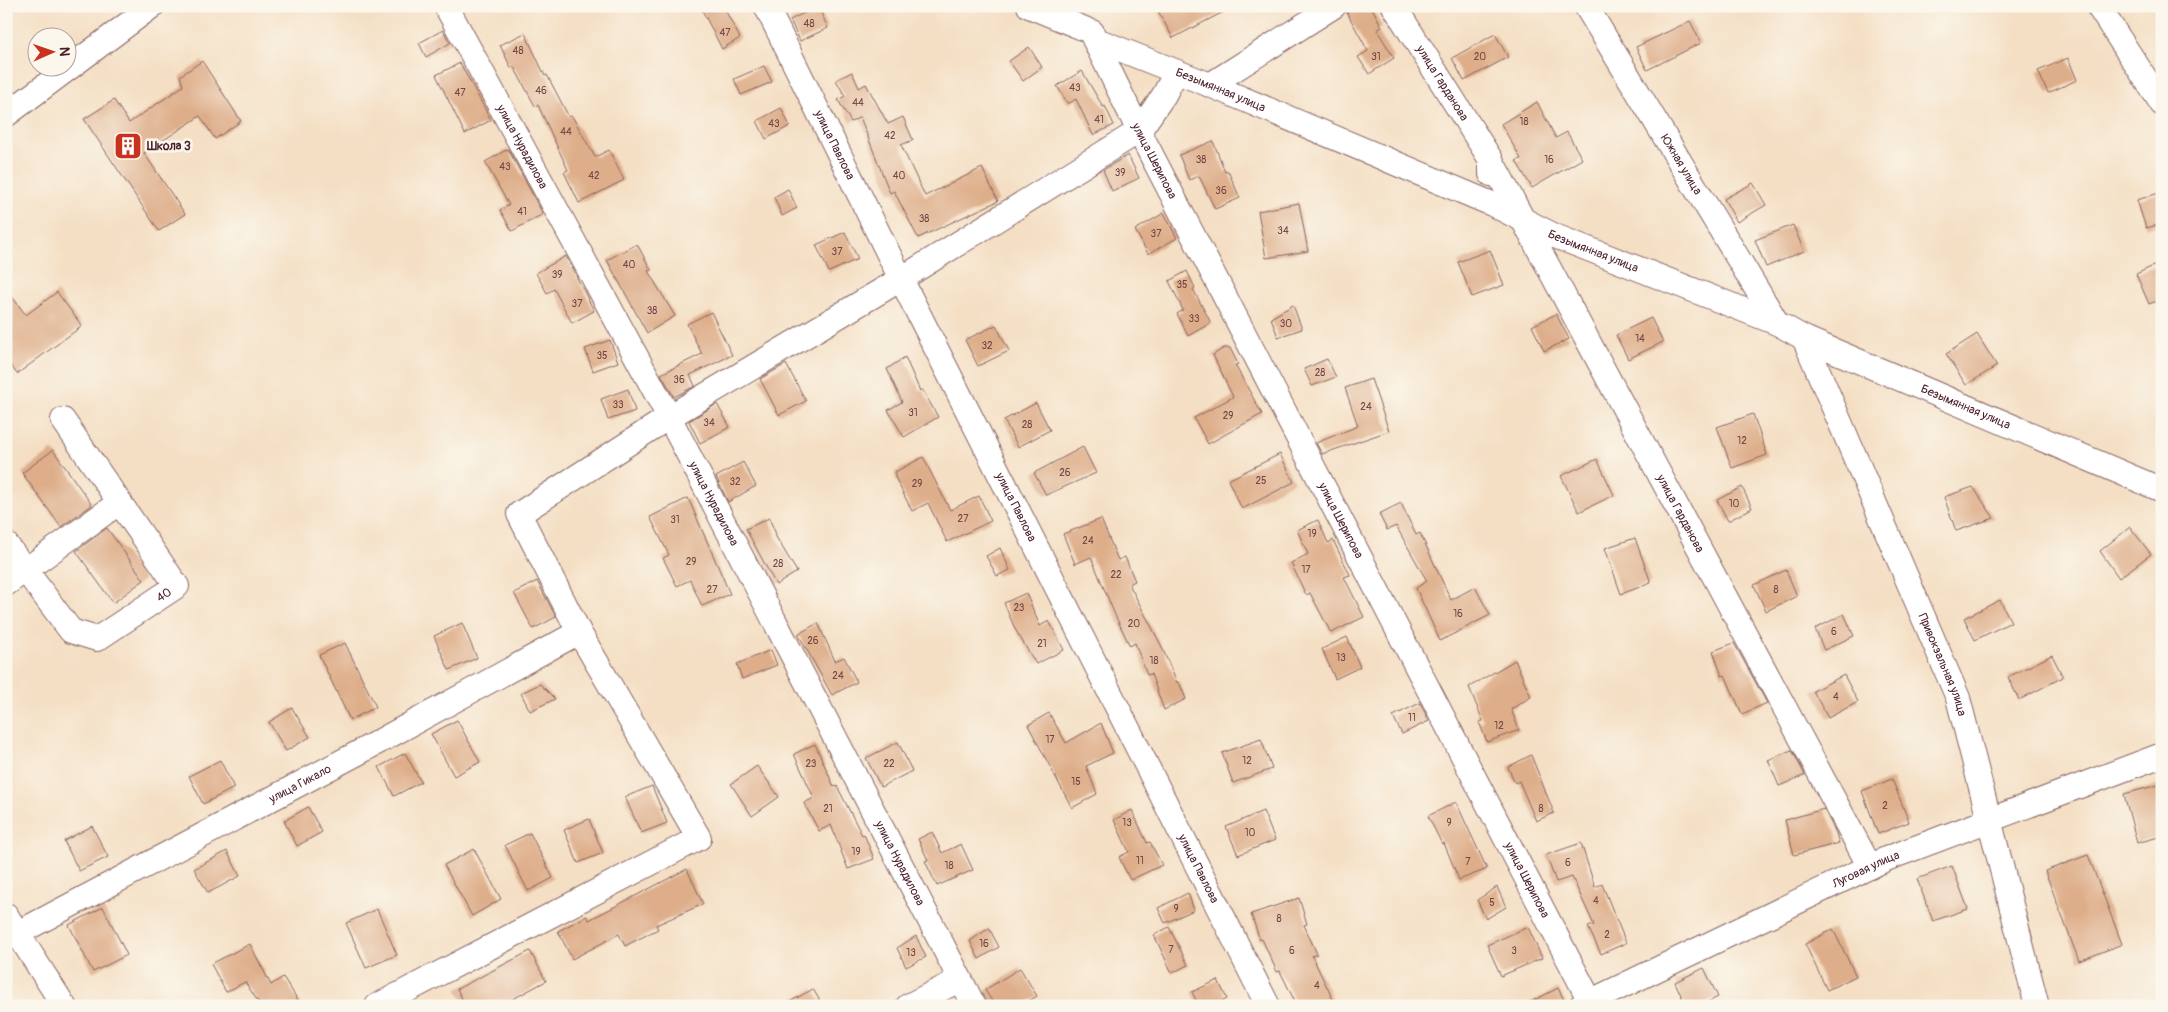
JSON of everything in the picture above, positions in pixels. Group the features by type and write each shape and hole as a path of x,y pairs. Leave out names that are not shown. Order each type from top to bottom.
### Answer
{"street":[{"path":"6,115 152,6"},
{"name":"улица Нурадилова","path":"446,6 669,417 974,1006"},
{"name":"улица Павлова","path":"766,6 901,279 1268,1006"},
{"name":"Безымянная улица","path":"1030,6 1176,72 1210,84 1492,204 1554,236 1777,323 1804,338 2162,490"},
{"name":"улица Шерипова","path":"1079,6 1139,131 1586,1004"},
{"path":"1210,84 1334,6"},
{"name":"улица Гарданова","path":"1394,6 1491,160 1526,221 1870,866"},
{"name":"Южная улица","path":"1586,6 1777,323"},
{"path":"2098,6 2162,104"},
{"path":"377,1006 699,838 579,632 519,514 669,417 901,279 1139,131 1164,95 1176,72"},
{"path":"1491,160 1492,204"},
{"name":"Привокзальная улица","path":"1804,338 1958,698 1988,820 2038,1006"},
{"name":"40","path":"6,544 72,631 97,639 177,586 63,420"},
{"path":"6,584 120,502"},
{"name":"улица Гикало","path":"12,924 358,753 579,632"},
{"name":"Луговая улица","path":"1586,1004 1870,866 2162,755"},
{"path":"12,924 64,1006"},
{"path":"908,1006 959,980"}],"building":[{"path":"700,6 723,6 740,38 722,49"},
{"path":"818,6 828,28 800,41 790,20"},
{"path":"1167,6 1235,6 1173,38 1158,11"},
{"path":"1348,6 1371,6 1382,27 1377,30 1394,58 1369,74 1358,57 1368,51 1346,11"},
{"path":"1690,21 1701,43 1647,70 1636,47"},
{"path":"443,30 450,43 426,57 419,43"},
{"path":"525,33 545,76 547,75 569,117 572,116 595,157 609,150 624,180 579,203 564,172 568,170 538,105 535,106 514,67 511,68 500,45"},
{"path":"1495,34 1508,57 1464,81 1452,58"},
{"path":"1029,47 1042,67 1023,81 1009,61"},
{"path":"2068,58 2077,80 2048,93 2038,71"},
{"name":"Школа 3","path":"202,61 241,121 215,139 200,116 144,153 185,214 159,231 84,119 114,100 129,123 183,86 180,76"},
{"path":"460,63 491,120 465,134 436,75"},
{"path":"764,66 772,82 741,95 734,79"},
{"path":"1082,71 1103,107 1105,106 1114,125 1093,135 1076,99 1068,104 1057,86"},
{"path":"852,72 859,88 866,84 888,124 903,117 913,140 901,145 925,196 982,168 998,201 918,238 894,191 890,193 860,117 851,122 838,100 845,96 836,80"},
{"path":"1537,102 1556,138 1567,132 1582,159 1532,188 1516,161 1521,159 1501,124"},
{"path":"781,108 790,126 766,139 757,121"},
{"path":"1213,141 1225,172 1228,171 1240,198 1215,209 1199,176 1189,180 1179,155"},
{"path":"508,149 543,214 512,231 500,210 509,205 485,162"},
{"path":"1128,155 1139,178 1112,191 1103,170"},
{"path":"1753,183 1766,205 1737,222 1724,199"},
{"path":"788,189 797,208 782,216 774,197"},
{"path":"2162,192 2162,224 2146,228 2137,200"},
{"path":"1299,203 1308,251 1266,258 1258,211"},
{"path":"1164,213 1177,238 1148,254 1135,230"},
{"path":"1793,225 1804,251 1766,267 1755,240"},
{"path":"845,232 858,259 829,272 816,245"},
{"path":"637,244 651,270 648,271 675,316 647,333 607,260"},
{"path":"1490,250 1504,285 1472,297 1458,262"},
{"path":"566,256 594,311 572,323 554,289 547,293 536,273"},
{"path":"2162,262 2162,299 2149,304 2136,274"},
{"path":"1187,271 1195,288 1193,289 1211,323 1188,336 1177,314 1183,310 1169,281"},
{"path":"6,289 26,315 57,292 82,326 17,374 6,359"},
{"path":"1293,305 1302,329 1278,337 1271,318"},
{"path":"711,312 732,355 690,375 695,386 674,397 661,374 702,354 687,324"},
{"path":"1556,314 1569,339 1544,351 1532,326"},
{"path":"1651,318 1663,342 1628,359 1616,335"},
{"path":"996,325 1009,351 978,366 965,340"},
{"path":"1977,334 1997,366 1966,385 1946,354"},
{"path":"610,340 618,362 593,371 585,349"},
{"path":"1224,348 1230,348 1238,364 1235,365 1262,414 1208,444 1194,418 1233,397 1213,355"},
{"path":"905,357 920,391 922,389 938,417 904,437 888,410 902,402 887,369"},
{"path":"1327,359 1336,377 1312,386 1304,369"},
{"path":"786,364 806,401 779,415 760,379"},
{"path":"1371,379 1389,431 1322,454 1316,443 1358,426 1345,388"},
{"path":"628,389 635,411 608,420 601,399"},
{"path":"1036,403 1050,430 1018,447 1004,420"},
{"path":"717,404 730,427 700,443 689,421"},
{"path":"1753,414 1767,455 1732,468 1717,427"},
{"path":"1083,447 1096,473 1046,495 1034,473"},
{"path":"53,450 92,505 61,527 22,473"},
{"path":"1280,454 1294,482 1242,509 1228,480"},
{"path":"923,457 950,510 979,496 991,521 947,542 928,503 912,511 895,477 895,472"},
{"path":"1597,459 1614,495 1579,512 1561,476"},
{"path":"743,462 756,486 728,502 716,477"},
{"path":"1742,487 1752,508 1728,521 1717,500"},
{"path":"1973,487 1994,518 1956,531 1944,497"},
{"path":"688,498 730,594 702,606 690,580 677,586 663,558 669,555 650,517"},
{"path":"1401,503 1416,535 1420,533 1451,600 1475,587 1490,615 1440,641 1416,588 1427,581 1396,526 1387,530 1379,514"},
{"path":"769,518 775,535 797,572 776,585 746,529"},
{"path":"1101,519 1118,560 1125,557 1135,581 1129,584 1161,645 1186,699 1164,710 1151,674 1147,675 1135,643 1130,646 1091,557 1075,564 1063,534"},
{"path":"1318,520 1328,543 1333,540 1350,575 1344,577 1364,617 1331,633 1310,593 1306,595 1291,563 1308,554 1297,530"},
{"path":"2130,527 2151,554 2119,578 2100,551"},
{"path":"107,528 144,580 113,603 76,551"},
{"path":"1635,538 1651,583 1621,594 1605,548"},
{"path":"1000,548 1010,570 997,576 986,556"},
{"path":"1786,570 1797,596 1766,611 1754,585"},
{"path":"537,581 556,617 533,629 514,593"},
{"path":"1026,593 1040,626 1049,621 1064,650 1036,664 1015,629 1004,603"},
{"path":"2000,600 2011,622 1975,640 1964,618"},
{"path":"1844,614 1854,636 1824,650 1815,629"},
{"path":"462,623 477,658 449,670 434,636"},
{"path":"818,623 835,661 844,657 857,682 832,695 798,634"},
{"path":"1347,637 1360,667 1335,679 1322,649"},
{"path":"345,643 376,707 350,720 319,655"},
{"path":"1734,643 1767,703 1742,714 1725,675 1722,676 1713,651"},
{"path":"771,650 777,665 742,679 737,664"},
{"path":"2052,655 2063,677 2019,700 2008,677"},
{"path":"1515,660 1531,697 1511,709 1519,730 1487,742 1479,722 1483,721 1469,687"},
{"path":"1844,675 1858,702 1828,718 1813,691"},
{"path":"540,684 555,699 530,711 521,693"},
{"path":"1420,703 1429,721 1402,734 1393,716"},
{"path":"292,708 310,737 286,751 269,722"},
{"path":"1049,713 1066,743 1101,723 1113,753 1086,766 1097,794 1072,808 1028,725"},
{"path":"457,720 480,762 454,776 431,734"},
{"path":"1261,739 1272,769 1233,783 1222,753"},
{"path":"898,742 912,771 881,787 866,758"},
{"path":"815,744 834,787 837,786 862,835 864,834 874,859 848,869 831,825 819,831 804,803 814,798 794,754"},
{"path":"1792,750 1805,775 1779,786 1768,760"},
{"path":"405,753 421,782 394,796 379,767"},
{"path":"1531,755 1554,813 1536,821 1519,781 1515,783 1508,767"},
{"path":"220,760 234,788 203,804 189,776"},
{"path":"757,766 779,797 752,816 731,784"},
{"path":"1892,779 1909,822 1878,834 1862,791"},
{"path":"2162,784 2162,836 2137,843 2124,794"},
{"path":"652,786 667,823 641,833 625,797"},
{"path":"1456,802 1487,869 1459,880 1444,843 1442,844 1428,816"},
{"path":"308,807 322,832 297,846 284,821"},
{"path":"1824,809 1839,843 1794,855 1785,820"},
{"path":"1132,810 1147,843 1150,842 1162,865 1130,880 1119,857 1129,852 1114,820"},
{"path":"1263,811 1275,840 1238,855 1226,827"},
{"path":"589,819 603,853 578,863 564,830"},
{"path":"92,826 108,857 79,871 64,841"},
{"path":"932,832 942,853 961,844 973,870 937,886 925,861 928,860 918,839"},
{"path":"530,833 553,878 528,891 505,845"},
{"path":"1581,843 1595,887 1602,884 1626,943 1601,954 1588,927 1594,925 1572,877 1556,882 1546,855"},
{"path":"474,849 501,899 472,916 444,865"},
{"path":"227,851 240,876 208,893 194,869"},
{"path":"2088,855 2122,944 2079,961 2045,871"},
{"path":"1952,866 1968,909 1933,921 1917,879"},
{"path":"687,869 703,904 656,925 658,929 625,946 619,934 572,959 558,931 587,916 589,920"},
{"path":"1497,887 1506,907 1486,919 1477,900"},
{"path":"1188,893 1194,910 1165,923 1158,908"},
{"path":"1299,898 1307,924 1304,925 1317,954 1312,956 1336,1006 1297,1006 1280,971 1277,972 1262,939 1260,940 1251,914"},
{"path":"103,907 127,955 93,972 69,925"},
{"path":"377,909 397,955 366,968 346,923"},
{"path":"1169,927 1188,965 1172,973 1154,935"},
{"path":"1528,927 1542,958 1501,976 1487,945"},
{"path":"989,928 999,947 979,959 970,941"},
{"path":"1833,929 1856,976 1827,990 1805,944"},
{"path":"916,936 926,957 906,967 897,948"},
{"path":"250,944 271,985 283,977 302,1006 261,1006 245,982 226,992 211,964"},
{"path":"530,951 546,981 500,1006 466,1006 457,989"},
{"path":"1020,968 1037,996 1021,1006 995,1006 985,990"},
{"path":"1704,968 1718,997 1700,1006 1686,1006 1675,982"},
{"path":"1218,980 1227,999 1213,1006 1199,1006 1192,992"},
{"path":"1558,988 1567,1006 1523,1006"},
{"path":"813,989 823,1006 782,1006"}],"place":[{"name":"Школа 3","path":"128,146"}]}
